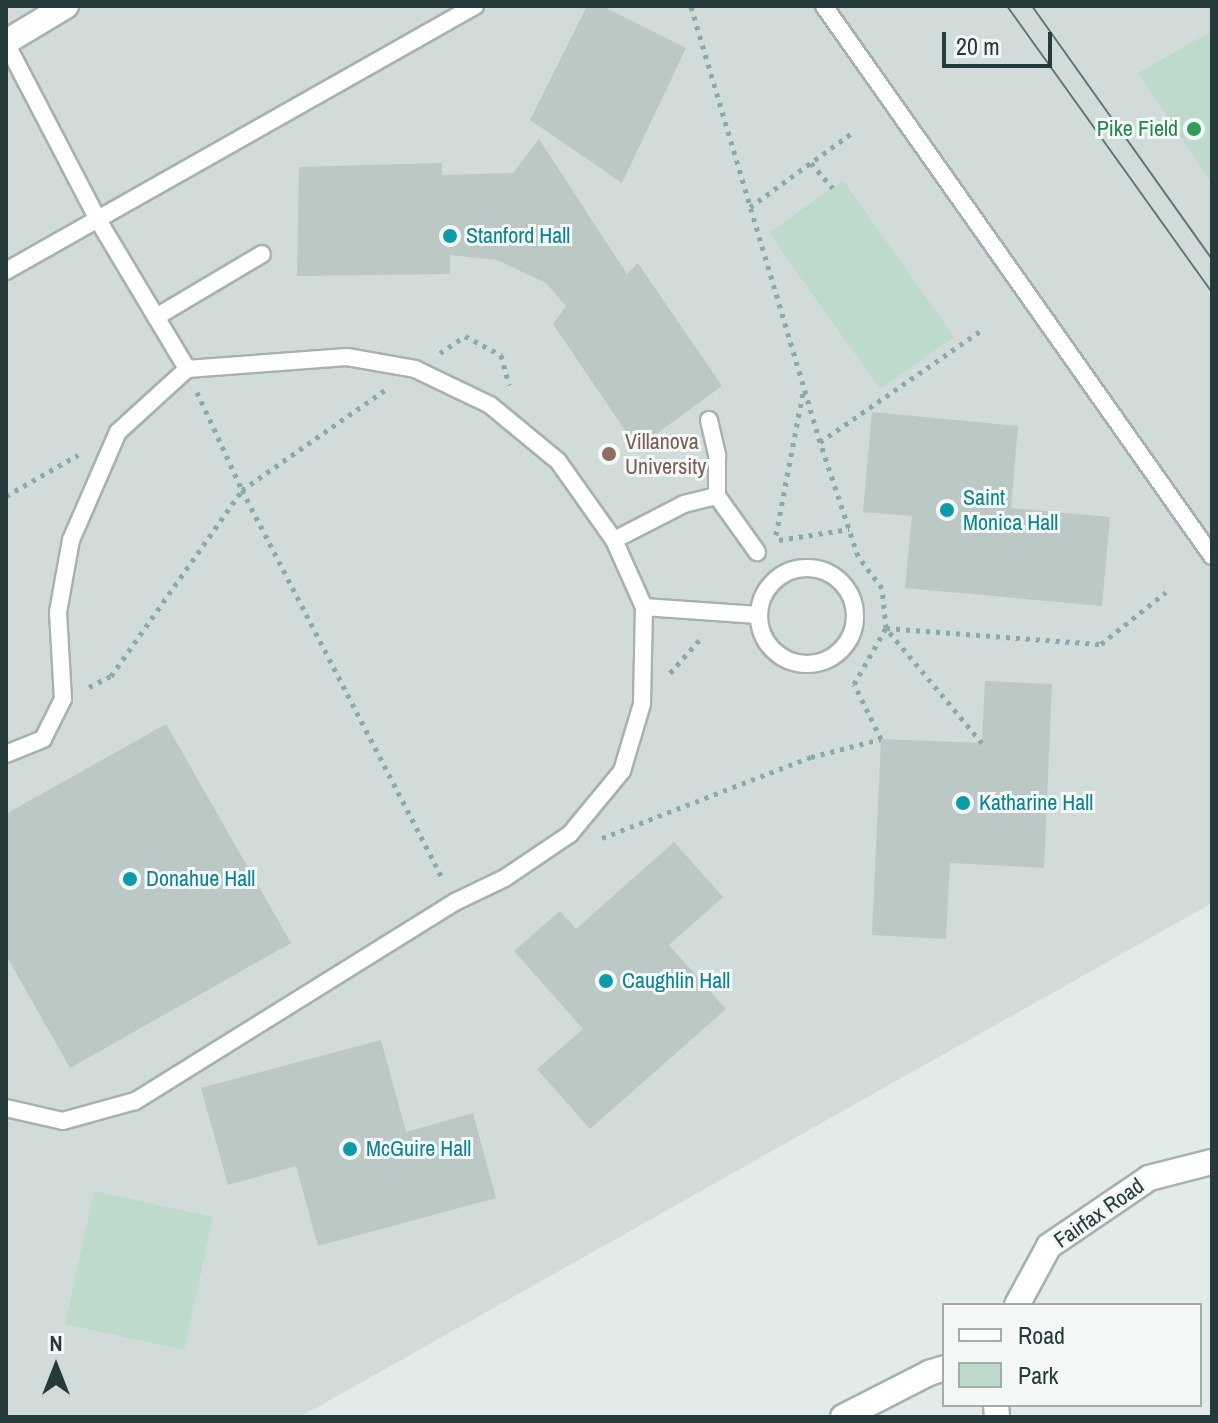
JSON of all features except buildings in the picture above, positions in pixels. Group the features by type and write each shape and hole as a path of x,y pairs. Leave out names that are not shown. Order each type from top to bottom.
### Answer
{"street":[{"path":"6,42 66,6"},
{"name":"Fairfax Road","path":"1018,1303 1049,1246 1149,1178 1212,1162"},
{"path":"843,1417 942,1369"}],"lane":[{"path":"6,271 475,6"},
{"path":"824,6 1212,556"},
{"path":"6,42 98,220 187,369"},
{"path":"156,317 262,254"},
{"path":"6,754 43,739 63,699 58,612 71,540 118,432 187,369 347,357 415,369 490,405 558,461 614,540 644,607 642,704 622,771 570,834 505,878 455,902 135,1101 63,1121 6,1108"},
{"path":"709,420 717,456 717,496 757,552"},
{"path":"614,540 684,504 717,496"},
{"path":"809,568 837,578 848,590 855,620 842,650 829,660 796,664 769,646 761,632 758,615 768,587 793,570 809,568"},
{"path":"644,607 758,615"}],"path":[{"path":"691,6 820,442 858,556 882,588 886,628 982,743"},
{"path":"750,207 852,133"},
{"path":"811,163 833,188"},
{"path":"820,442 982,330"},
{"path":"187,369 242,490 455,902"},
{"path":"63,699 111,676 242,490 415,369"},
{"path":"775,540 803,389"},
{"path":"6,496 118,432"},
{"path":"886,628 1101,644 1166,592"},
{"path":"591,843 811,757 881,739 854,684 886,628"}],"shaded area":[{"name":"Villanova University","path":"6,6 1212,6 1212,903 300,1417 6,1417"}],"green space":[{"name":"Pike Field","path":"1212,31 1212,184 1138,73"},
{"path":"843,180 954,337 880,389 769,233"},
{"path":"94,1191 213,1217 184,1350 65,1324"}],"tram line":[{"path":"1007,6 1212,292"},
{"path":"1032,6 1212,259"}],"place":[{"name":"Pike Field","path":"1194,129"},
{"name":"Stanford Hall","path":"450,236"},
{"name":"Villanova University","path":"609,454"},
{"name":"Saint Monica Hall","path":"947,510"},
{"name":"Katharine Hall","path":"963,803"},
{"name":"Donahue Hall","path":"130,879"},
{"name":"Caughlin Hall","path":"606,981"},
{"name":"McGuire Hall","path":"350,1149"}]}
